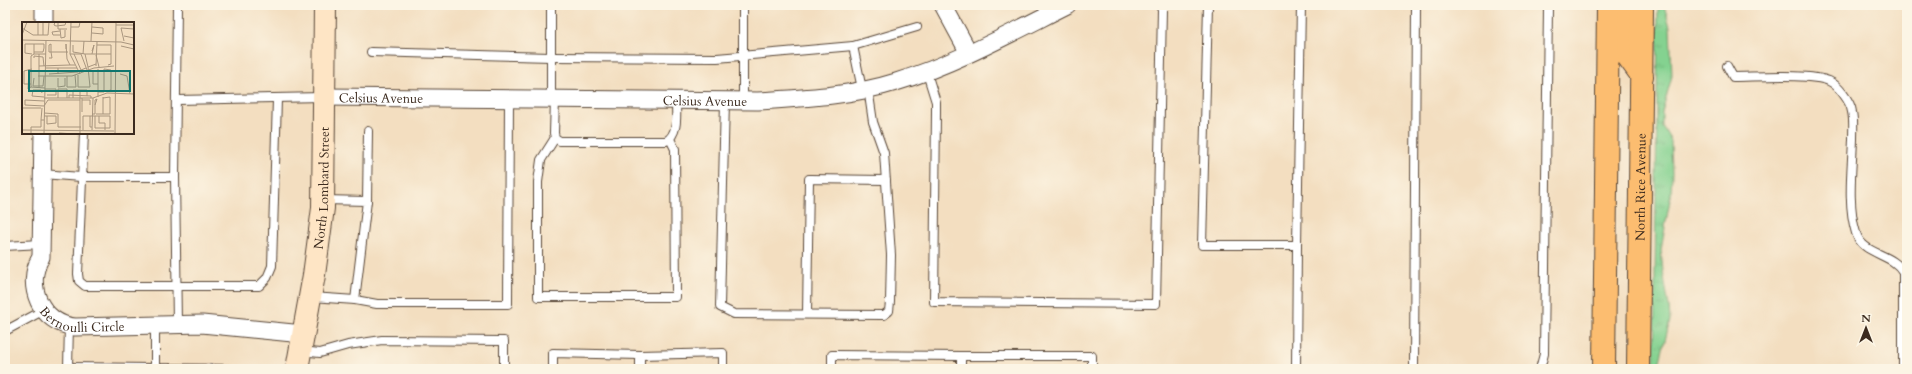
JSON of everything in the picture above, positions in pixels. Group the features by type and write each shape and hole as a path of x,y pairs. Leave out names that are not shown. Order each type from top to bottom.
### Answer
{"highway":[{"path":"1604,369 1608,5"},
{"path":"1626,5 1626,54 1642,76"},
{"name":"North Rice Avenue","path":"1638,369 1642,5"}],"street":[{"path":"44,5 44,22"},
{"name":"North Lombard Street","path":"300,351 314,275 323,200 325,5"},
{"path":"943,5 969,53"},
{"name":"Celsius Avenue","path":"324,98 725,101 803,98 865,89 895,82 969,53 1067,5"},
{"name":"Bernoulli Circle","path":"43,134 41,257 35,274 34,287 44,310 54,319 69,326 202,324 300,351"}],"lane":[{"path":"177,5 175,177 177,324"},
{"path":"551,5 551,57 554,133 556,138 560,141 666,142 670,139 676,124 676,100"},
{"path":"743,5 743,101"},
{"path":"926,70 936,102 934,302 1156,304 1162,10 1160,5"},
{"path":"1208,5 1202,244 1298,245"},
{"path":"1296,369 1301,5"},
{"path":"1414,369 1416,5"},
{"path":"1540,369 1544,354 1548,5"},
{"path":"371,52 551,57 716,58 853,46 917,27"},
{"path":"725,101 720,307 734,314 884,315 889,311 890,255 884,152 872,122 865,89 853,46"},
{"path":"1727,66 1733,77 1803,77 1830,81 1845,96 1852,112 1852,215 1856,235 1865,246 1899,265 1903,272 1903,369"},
{"path":"177,100 324,98"},
{"path":"84,134 81,177 79,281 85,286 259,286 267,278 272,266 277,99"},
{"path":"310,297 355,300 377,304 508,304 509,99"},
{"path":"355,300 367,201 368,131"},
{"path":"556,138 541,160 538,182 538,297 676,297 676,149 670,139"},
{"path":"42,174 81,177 175,177"},
{"path":"807,314 809,179 886,180"},
{"path":"323,200 367,201"},
{"path":"5,246 41,244"},
{"path":"5,331 44,310"},
{"path":"155,325 155,368"},
{"path":"69,326 68,368 233,369"},
{"path":"300,351 320,353 348,345 382,340 504,341 504,369"},
{"path":"553,369 553,353 640,355 723,353 723,369"},
{"path":"640,355 640,369"},
{"path":"832,369 832,355 1092,356 1092,369"},
{"path":"961,356 961,369"}],"green space":[{"path":"1658,5 1664,5 1670,27 1672,76 1662,112 1662,126 1671,141 1672,173 1671,194 1661,250 1670,320 1660,361 1660,369 1654,369"}]}
